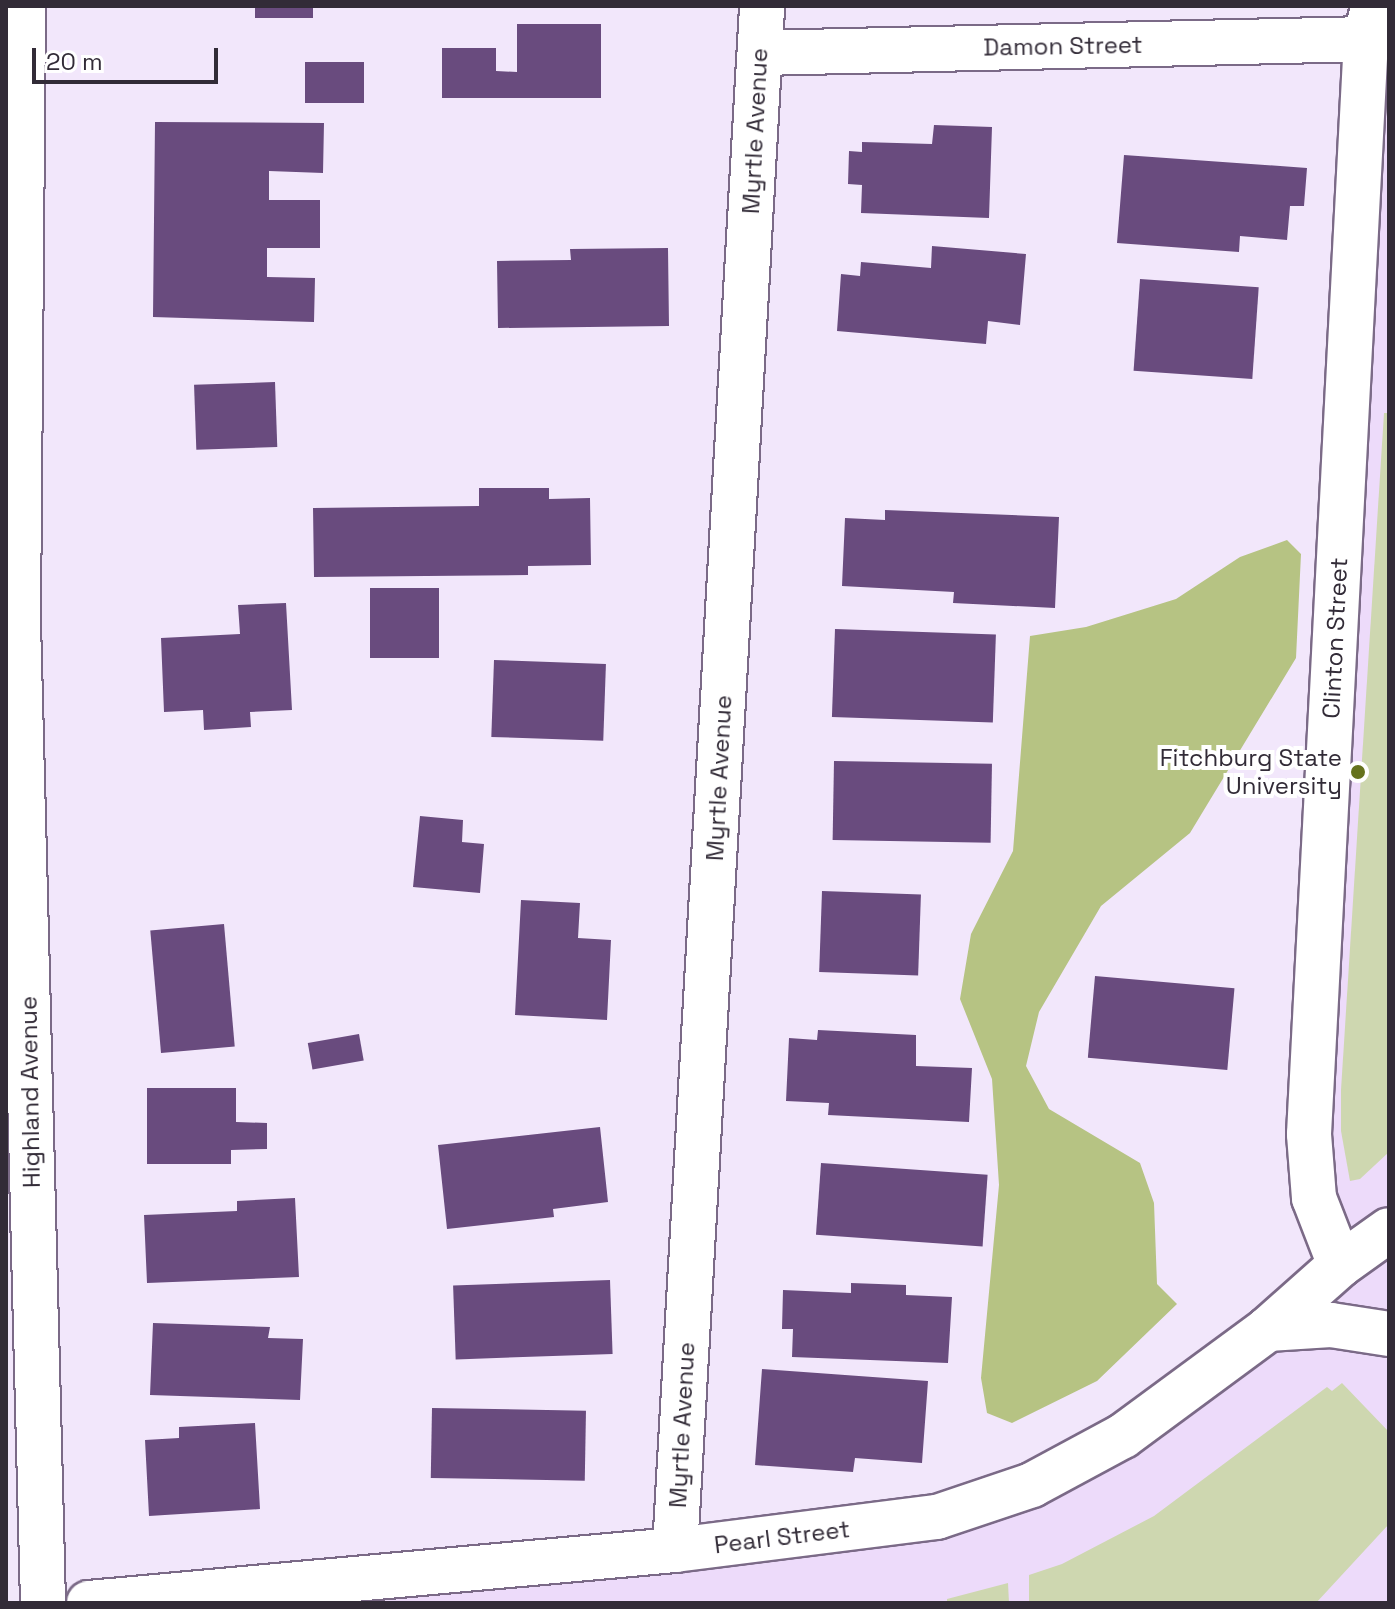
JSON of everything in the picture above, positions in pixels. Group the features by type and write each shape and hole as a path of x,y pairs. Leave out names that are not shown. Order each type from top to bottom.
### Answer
{"street":[{"name":"Highland Avenue","path":"23,6 12,622 43,1603"},
{"name":"Myrtle Avenue","path":"675,1550 762,6"},
{"name":"Damon Street","path":"760,53 1370,23"},
{"name":"Clinton Street","path":"1340,1265 1314,1198 1309,1134 1370,23"},
{"name":"Pearl Street","path":"89,1603 675,1550 937,1517 1032,1485 1123,1436 1268,1329 1340,1265 1389,1230"},
{"path":"1268,1329 1331,1325 1389,1334"}],"shaded area":[{"name":"Fitchburg State University","path":"1389,6 1389,1603 89,1603 1032,1485 1339,1265 1314,1198"}],"green space":[{"path":"1384,413 1389,413 1389,1152 1360,1179 1350,1181 1341,1131 1341,1090"},
{"path":"1287,540 1301,554 1296,658 1190,833 1101,906 1039,1012 1026,1066 1049,1109 1140,1163 1154,1203 1157,1284 1177,1304 1097,1381 1012,1423 987,1413 981,1378 999,1185 992,1079 960,999 971,934 1013,851 1030,636 1086,627 1176,599 1240,557"},
{"path":"1342,1383 1389,1432 1389,1524 1316,1603 1029,1603 1029,1575 1062,1564 1154,1516 1327,1387 1332,1391"},
{"path":"1008,1583 1009,1603 947,1603 947,1599"}],"building":[{"path":"255,6 313,6 313,18 255,18"},
{"path":"517,24 601,24 601,98 442,98 442,48 496,48 496,71 517,72"},
{"path":"305,62 364,62 364,103 305,103"},
{"path":"155,122 324,123 323,173 269,171 269,200 320,200 320,248 267,248 267,277 315,278 314,322 153,317"},
{"path":"934,125 992,127 989,218 861,213 862,185 848,184 849,151 862,152 862,142 932,144"},
{"path":"1124,155 1307,168 1304,206 1290,206 1287,240 1240,236 1239,252 1117,243"},
{"path":"932,246 1026,254 1020,325 988,321 986,344 837,331 841,274 860,276 861,262 931,268"},
{"path":"668,248 669,326 498,328 497,261 571,260 570,249"},
{"path":"1140,279 1259,287 1252,379 1134,371"},
{"path":"275,382 277,447 196,450 194,385"},
{"path":"479,488 549,488 549,499 590,498 591,565 528,566 528,575 314,577 313,508 479,506"},
{"path":"885,510 1059,517 1055,608 953,603 954,592 842,586 845,518 885,520"},
{"path":"370,588 439,588 439,658 370,658"},
{"path":"286,603 292,710 250,712 251,727 204,730 203,710 164,712 161,638 240,634 238,605"},
{"path":"835,629 996,635 993,723 832,717"},
{"path":"494,660 606,664 603,741 491,737"},
{"path":"834,761 992,764 991,843 833,840"},
{"path":"420,816 463,820 462,842 484,844 480,893 413,887"},
{"path":"822,891 921,894 918,975 819,972"},
{"path":"521,900 580,903 578,938 611,940 607,1020 515,1015"},
{"path":"224,924 235,1047 161,1053 150,930"},
{"path":"1095,976 1234,988 1227,1070 1088,1058"},
{"path":"818,1030 916,1035 916,1066 972,1068 969,1122 828,1115 829,1103 786,1101 789,1038 817,1040"},
{"path":"359,1034 364,1061 312,1070 308,1043"},
{"path":"147,1088 236,1088 236,1122 267,1123 267,1149 231,1150 231,1164 147,1164"},
{"path":"600,1127 608,1202 553,1209 554,1217 447,1229 438,1145"},
{"path":"821,1163 988,1175 983,1246 816,1235"},
{"path":"295,1198 299,1277 147,1283 144,1215 237,1211 237,1201"},
{"path":"610,1280 613,1354 456,1359 453,1285"},
{"path":"851,1283 906,1285 906,1295 952,1297 948,1363 792,1357 793,1329 782,1329 783,1290 851,1293"},
{"path":"153,1323 270,1327 268,1338 303,1339 300,1400 150,1395"},
{"path":"762,1369 928,1381 922,1463 855,1458 853,1472 755,1465"},
{"path":"432,1408 586,1411 585,1481 431,1478"},
{"path":"255,1423 260,1509 149,1516 145,1440 179,1438 179,1427"}],"place":[{"name":"Fitchburg State University","path":"1358,772"}]}
